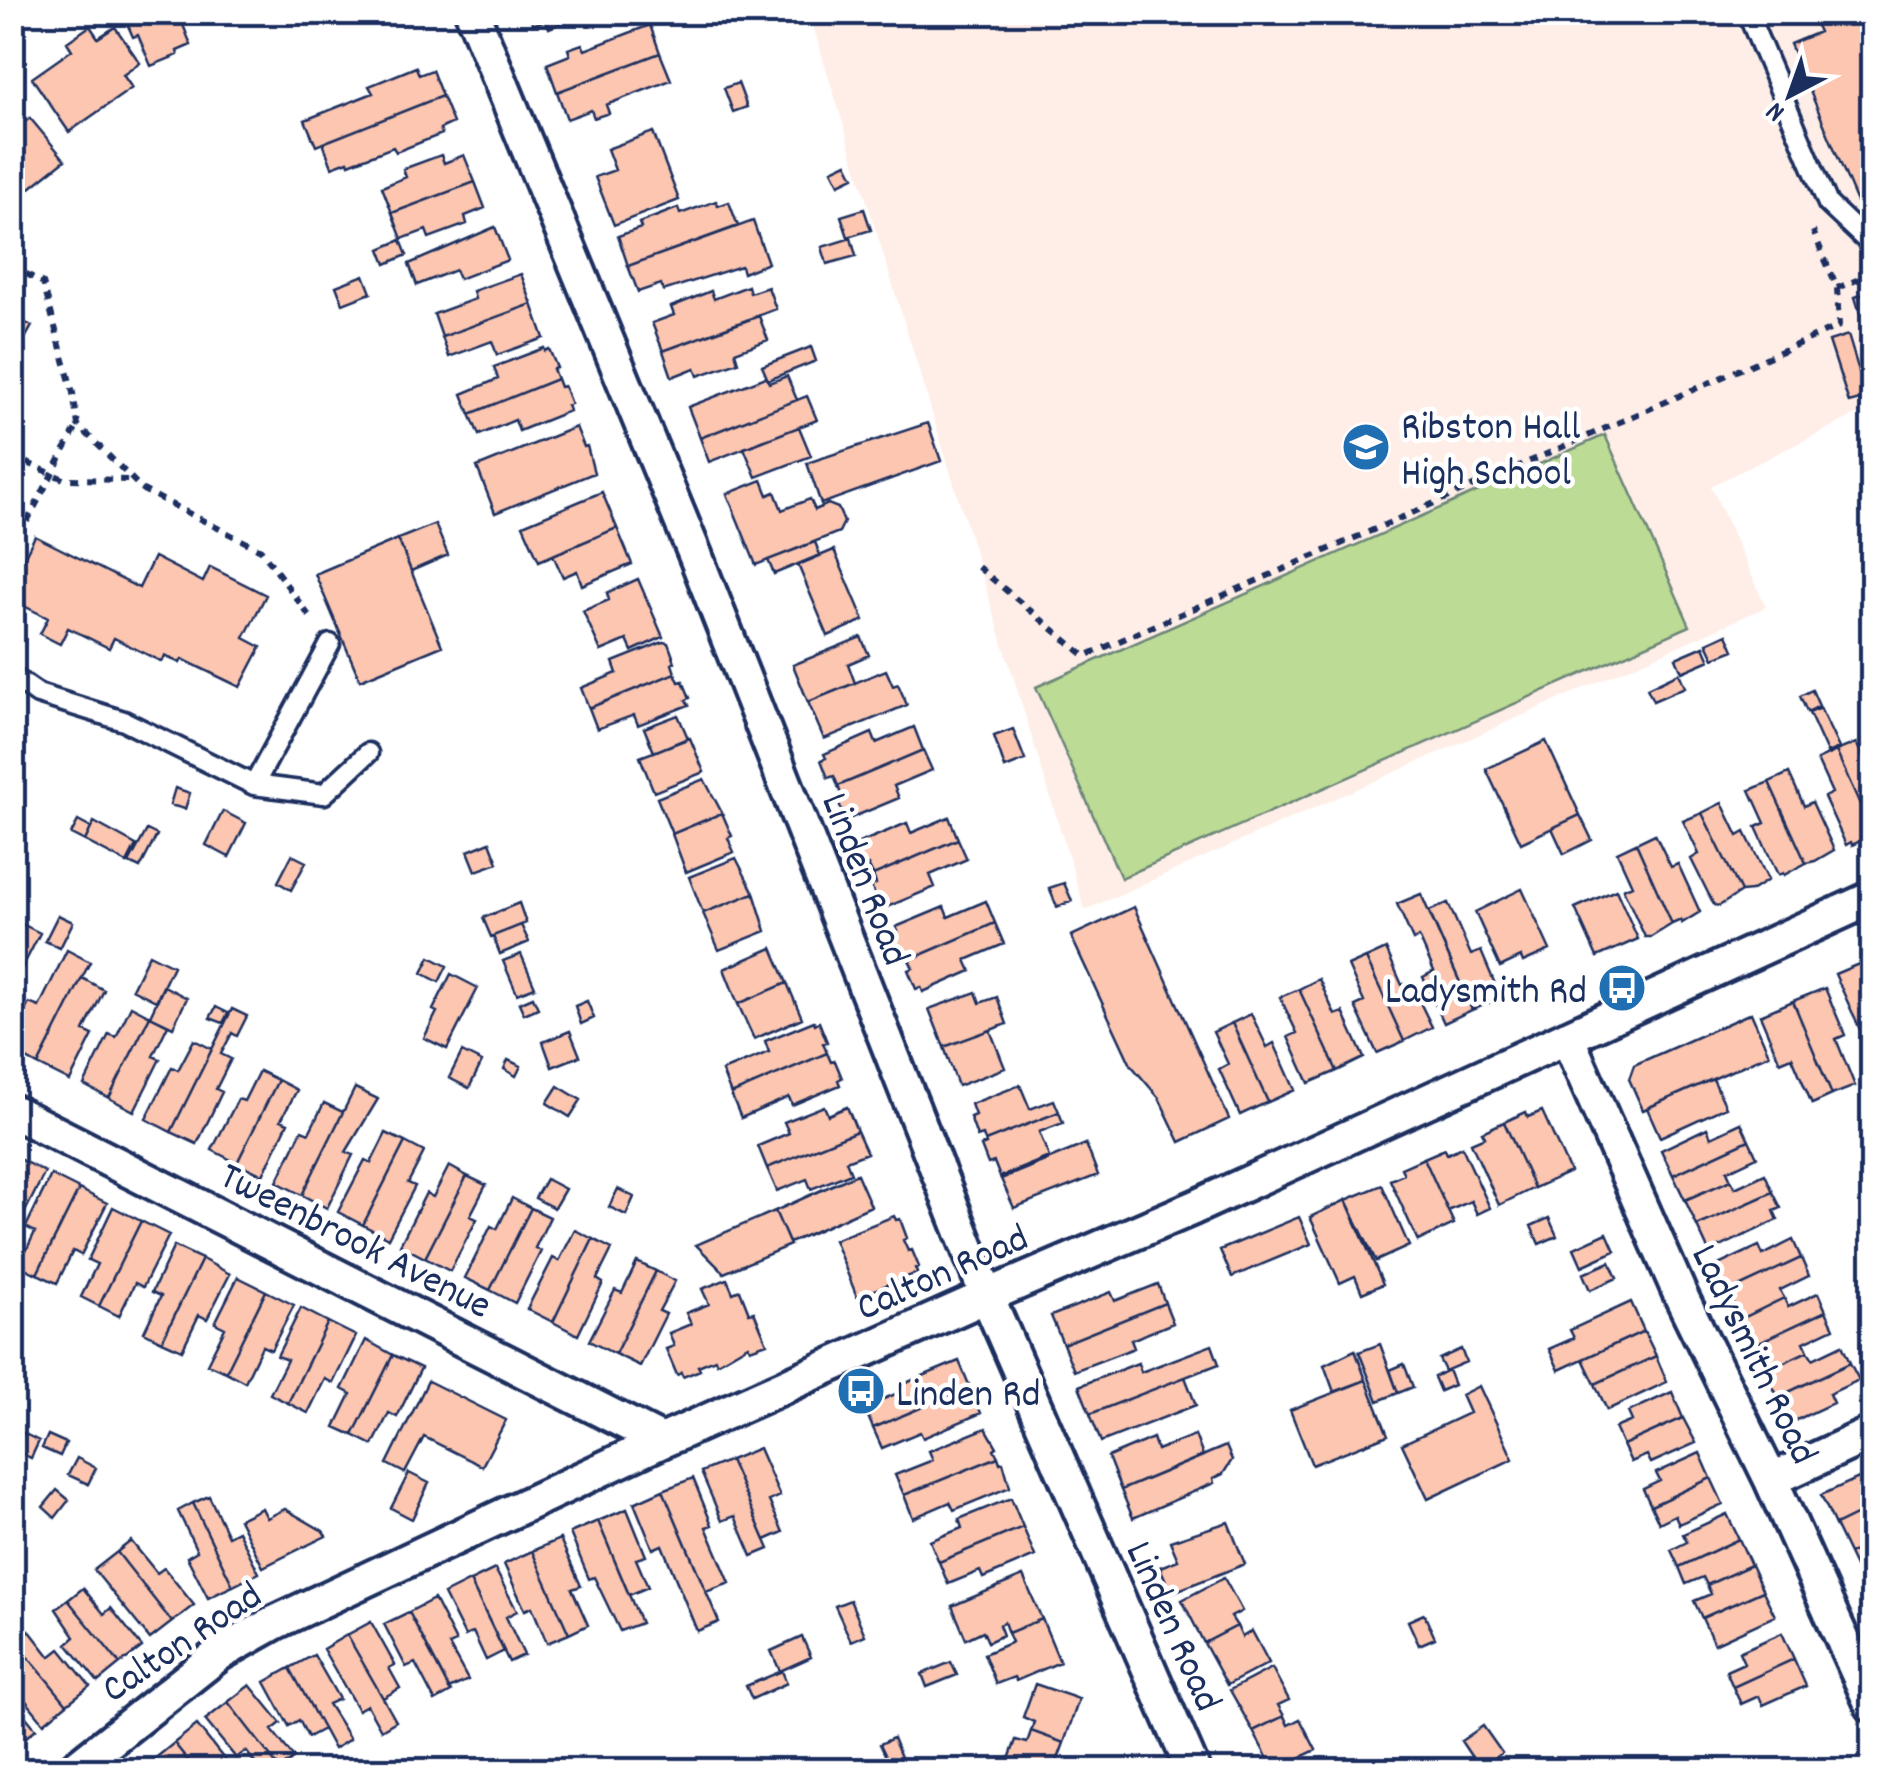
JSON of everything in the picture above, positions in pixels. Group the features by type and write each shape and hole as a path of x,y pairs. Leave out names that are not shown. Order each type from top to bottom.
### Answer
{"street":[{"name":"Linden Road","path":"472,12 696,557 986,1296 1193,1770"},
{"name":"Calton Road","path":"73,1770 219,1654 274,1622 662,1440 1193,1208 1872,898"},
{"name":"Ladysmith Road","path":"1566,1036 1680,1294 1771,1480 1872,1704"},
{"name":"Tweenbrook Avenue","path":"12,1112 662,1440"},
{"path":"1771,1480 1872,1434"}],"lane":[{"path":"1747,12 1828,204 1864,238 1872,236"},
{"path":"254,785 330,644"},
{"path":"12,676 38,694 124,721 254,785 324,794 368,753"}],"path":[{"path":"978,567 1085,656 1840,326 1837,288 1808,220"},
{"path":"12,266 43,284 78,425 12,550"},
{"path":"1837,288 1872,274"},
{"path":"78,425 143,490 261,550 330,644"},
{"path":"12,456 64,479 134,480"}],"shaded area":[{"name":"Ribston Hall High School","path":"809,13 1872,13 1872,407 1711,486 1766,607 1085,910"}],"green space":[{"path":"1605,435 1690,626 1121,878 1036,687"}],"building":[{"path":"191,12 180,17 191,45 151,66 138,35 133,37 123,14"},
{"path":"528,12 588,12 549,28 546,20 533,25"},
{"path":"1810,12 1872,12 1872,202 1859,207 1790,44 1819,32"},
{"path":"650,25 660,53 557,92 547,64 570,55 568,49 582,44 585,50"},
{"path":"90,26 98,38 115,27 140,63 123,75 132,88 69,132 32,78 72,50 67,42"},
{"path":"660,53 671,80 606,105 609,113 594,118 591,110 567,119 557,92"},
{"path":"416,67 419,75 432,70 442,96 316,146 305,120 373,93 369,86"},
{"path":"738,83 747,107 733,112 724,88"},
{"path":"442,96 453,123 440,129 442,134 396,152 393,147 332,167 323,143"},
{"path":"30,118 65,160 25,192 12,177 12,143 18,139 12,132"},
{"path":"653,132 679,200 614,225 595,177 615,170 607,149"},
{"path":"441,155 444,163 464,155 475,182 392,213 382,187 406,177 403,169"},
{"path":"847,163 854,177 839,184 832,170"},
{"path":"475,182 485,208 465,216 467,224 429,238 426,230 402,239 392,213"},
{"path":"716,201 718,206 729,202 738,226 628,266 618,236 678,208 680,214"},
{"path":"864,209 871,230 848,237 841,216"},
{"path":"753,221 768,263 743,273 741,266 663,291 661,284 638,292 628,266"},
{"path":"495,227 508,260 459,279 455,270 417,285 409,264"},
{"path":"851,238 856,256 827,264 822,247"},
{"path":"401,240 407,255 386,264 380,249"},
{"path":"521,274 532,304 442,337 434,314 475,299 473,291"},
{"path":"364,275 371,293 343,304 336,286"},
{"path":"748,286 750,293 768,287 776,309 663,351 652,323 674,315 671,307 711,291 714,299"},
{"path":"1872,291 1872,352 1855,297"},
{"path":"532,304 544,338 497,355 492,341 449,357 442,337"},
{"path":"12,316 32,326 12,362"},
{"path":"759,316 768,340 735,352 738,362 698,376 695,368 672,377 663,351"},
{"path":"1848,335 1867,398 1849,403 1829,341"},
{"path":"811,347 816,361 768,380 762,366"},
{"path":"549,349 557,368 553,369 557,379 470,414 462,394 498,379 494,367"},
{"path":"787,376 797,400 700,438 688,407 766,377 769,383"},
{"path":"557,379 571,404 567,405 569,411 519,431 515,420 479,435 470,414"},
{"path":"807,396 817,420 709,462 700,438"},
{"path":"928,423 941,461 821,504 807,463"},
{"path":"576,427 584,447 587,446 594,473 495,513 477,467"},
{"path":"799,427 811,456 756,477 744,448"},
{"path":"762,480 768,495 775,492 782,510 810,499 815,510 828,504 838,508 844,522 839,532 756,565 727,494"},
{"path":"602,492 617,528 539,561 523,525"},
{"path":"435,524 448,555 411,571 398,539"},
{"path":"617,528 632,564 582,585 577,571 563,577 553,555"},
{"path":"35,536 139,588 154,557 203,582 210,567 266,595 244,638 261,647 240,687 182,659 180,663 165,656 162,662 114,638 109,648 68,628 60,644 40,634 48,618 12,600 12,581"},
{"path":"398,539 442,646 360,680 315,574"},
{"path":"815,542 820,555 774,574 768,560"},
{"path":"834,550 864,620 828,636 798,565"},
{"path":"638,579 663,637 632,651 627,640 601,651 583,611 609,600 607,593"},
{"path":"1727,634 1734,650 1714,658 1707,643"},
{"path":"861,637 869,655 848,664 855,683 808,702 793,665"},
{"path":"668,643 675,673 589,708 581,688 617,673 613,662"},
{"path":"1704,646 1710,660 1682,672 1676,658"},
{"path":"886,670 893,686 898,684 907,705 824,739 808,702"},
{"path":"675,673 679,682 683,681 689,705 638,725 634,715 597,729 589,708"},
{"path":"1679,673 1685,687 1653,701 1647,688"},
{"path":"1812,690 1819,706 1807,712 1800,696"},
{"path":"1820,708 1839,748 1827,753 1809,713"},
{"path":"678,715 688,738 654,752 644,728"},
{"path":"914,727 923,750 838,786 834,776 828,778 821,760 826,758 824,754 872,733 876,743"},
{"path":"1013,729 1025,760 1005,768 994,736"},
{"path":"690,738 704,772 654,792 640,757"},
{"path":"1546,741 1580,815 1521,843 1486,769"},
{"path":"1856,743 1872,775 1872,831 1836,751"},
{"path":"923,750 932,770 894,786 899,798 851,818 850,813 844,815 836,797 841,794 838,786"},
{"path":"1836,751 1872,831 1852,845 1846,845 1824,797 1832,793 1817,760"},
{"path":"1789,773 1804,806 1812,802 1834,850 1815,861 1806,863 1769,782"},
{"path":"704,779 722,813 672,834 657,798"},
{"path":"1769,782 1806,863 1784,875 1778,875 1756,827 1765,823 1750,790"},
{"path":"175,788 190,793 185,809 170,805"},
{"path":"1722,803 1738,836 1745,832 1768,880 1751,891 1741,892 1702,813"},
{"path":"223,811 246,823 229,857 206,845"},
{"path":"722,813 734,852 686,872 672,834"},
{"path":"1702,813 1741,892 1719,906 1714,905 1691,859 1699,854 1683,821"},
{"path":"1580,815 1592,840 1564,854 1552,828"},
{"path":"949,817 958,839 873,875 868,865 863,867 855,850 861,847 859,843 907,823 911,833"},
{"path":"78,821 91,828 85,841 71,834"},
{"path":"94,822 136,845 127,863 85,841"},
{"path":"147,830 157,835 140,868 129,863"},
{"path":"1655,834 1671,867 1678,864 1700,912 1682,923 1681,920 1672,924 1636,843"},
{"path":"958,839 967,859 930,875 935,887 887,907 879,904 871,886 876,884 873,875"},
{"path":"490,842 498,863 476,871 468,851"},
{"path":"1636,843 1672,924 1651,937 1645,937 1623,889 1632,885 1617,852"},
{"path":"292,855 306,862 291,890 278,882"},
{"path":"736,858 754,893 703,913 689,877"},
{"path":"1064,883 1072,901 1057,907 1049,888"},
{"path":"1522,889 1550,950 1500,967 1475,912"},
{"path":"1616,890 1638,939 1597,957 1575,908"},
{"path":"754,893 766,931 719,950 703,913"},
{"path":"1421,894 1472,1010 1444,1023 1423,977 1434,971 1419,937 1413,940 1397,904"},
{"path":"986,901 995,923 909,960 905,950 900,952 892,934 898,931 896,927 944,907 948,917"},
{"path":"519,903 526,923 491,937 483,918"},
{"path":"1448,903 1471,955 1481,951 1501,998 1472,1010 1429,911"},
{"path":"1134,907 1229,1119 1180,1142 1159,1098 1131,1065 1071,936"},
{"path":"58,915 73,922 60,948 45,941"},
{"path":"12,919 40,933 12,988"},
{"path":"995,923 1004,944 966,960 971,971 923,992 921,987 916,989 908,970 913,968 909,960"},
{"path":"521,925 529,942 500,954 493,936"},
{"path":"772,948 787,983 738,1004 724,969"},
{"path":"1386,949 1402,985 1410,982 1432,1027 1404,1041 1366,958"},
{"path":"67,950 90,962 38,1065 12,1051 12,1037 29,1003 39,1007"},
{"path":"149,954 173,966 156,1001 132,989"},
{"path":"521,954 535,987 517,994 503,961"},
{"path":"430,957 447,966 439,982 422,973"},
{"path":"1366,958 1404,1041 1377,1053 1355,1006 1364,1002 1348,966"},
{"path":"1866,961 1872,976 1872,1031 1862,1034 1835,974"},
{"path":"451,974 478,988 447,1049 424,1038"},
{"path":"82,978 104,990 84,1031 93,1035 70,1081 38,1065"},
{"path":"1319,979 1335,1015 1343,1012 1364,1058 1337,1071 1299,989"},
{"path":"787,983 802,1018 754,1039 738,1004"},
{"path":"164,986 187,998 173,1027 150,1016"},
{"path":"1825,988 1845,1035 1836,1039 1855,1086 1832,1095 1793,1001"},
{"path":"1299,989 1337,1071 1309,1083 1288,1037 1297,1033 1280,997"},
{"path":"976,992 980,1003 997,997 1007,1024 944,1047 929,1009"},
{"path":"533,997 538,1008 524,1014 519,1003"},
{"path":"587,1001 594,1018 581,1024 575,1006"},
{"path":"1793,1001 1832,1095 1812,1104 1792,1057 1780,1062 1760,1015"},
{"path":"131,1006 150,1016 109,1098 84,1085 109,1034 116,1037"},
{"path":"216,1007 228,1013 223,1023 210,1018"},
{"path":"232,1009 247,1016 237,1036 232,1033 221,1054 231,1059 216,1089 222,1092 197,1144 171,1132"},
{"path":"1751,1013 1769,1054 1643,1110 1629,1079 1634,1065"},
{"path":"1251,1014 1267,1047 1274,1043 1295,1090 1268,1102 1232,1023"},
{"path":"150,1016 168,1025 153,1056 160,1059 134,1111 109,1098"},
{"path":"819,1022 827,1053 731,1094 722,1071 769,1052 765,1041"},
{"path":"1232,1023 1268,1102 1240,1115 1219,1069 1228,1064 1213,1032"},
{"path":"990,1030 1005,1068 958,1086 944,1047"},
{"path":"570,1031 580,1056 552,1067 543,1042"},
{"path":"194,1040 212,1049 171,1132 146,1119 172,1067 178,1070"},
{"path":"462,1052 482,1062 469,1088 449,1078"},
{"path":"827,1053 842,1078 838,1080 840,1085 792,1105 789,1097 741,1118 731,1094"},
{"path":"508,1060 521,1066 516,1076 504,1069"},
{"path":"259,1071 278,1080 237,1163 212,1150 238,1099 244,1101"},
{"path":"1713,1079 1726,1107 1660,1137 1647,1108"},
{"path":"278,1080 297,1090 281,1120 288,1123 263,1175 237,1163"},
{"path":"1020,1085 1030,1109 1054,1100 1059,1112 985,1141 983,1135 977,1137 970,1117 975,1115 971,1104"},
{"path":"558,1086 581,1100 570,1117 547,1103"},
{"path":"355,1088 378,1099 346,1152 353,1155 327,1208 302,1195"},
{"path":"324,1103 343,1112 302,1195 277,1182 302,1130 309,1133"},
{"path":"824,1106 828,1115 847,1107 857,1131 767,1168 758,1146 789,1133 784,1122"},
{"path":"1542,1111 1570,1172 1534,1188 1504,1122 1526,1112 1528,1117"},
{"path":"1059,1112 1063,1123 1039,1132 1049,1157 1000,1177 994,1162 988,1164 981,1146 985,1141"},
{"path":"1504,1122 1534,1188 1499,1205 1471,1143 1485,1137 1482,1132"},
{"path":"1741,1123 1749,1140 1673,1175 1661,1150 1707,1128 1711,1137"},
{"path":"857,1131 867,1153 846,1161 851,1173 811,1189 807,1179 777,1191 767,1168"},
{"path":"386,1133 405,1142 363,1225 338,1212 365,1160 371,1163"},
{"path":"1749,1140 1757,1157 1727,1171 1731,1180 1685,1200 1673,1175"},
{"path":"405,1142 424,1152 408,1183 415,1186 388,1238 363,1225"},
{"path":"1086,1144 1098,1175 1014,1208 1001,1179"},
{"path":"1462,1147 1490,1208 1477,1214 1471,1201 1448,1211 1424,1158"},
{"path":"17,1158 45,1172 19,1224 12,1221 12,1167"},
{"path":"1424,1158 1454,1224 1418,1241 1390,1180 1404,1174 1401,1168"},
{"path":"449,1166 467,1176 425,1258 400,1245 426,1193 433,1197"},
{"path":"857,1174 871,1206 789,1243 775,1211"},
{"path":"1765,1174 1773,1192 1697,1226 1685,1200 1731,1180 1735,1188"},
{"path":"51,1175 79,1189 37,1274 19,1265 35,1232 26,1227"},
{"path":"467,1176 486,1185 470,1216 477,1219 450,1271 425,1258"},
{"path":"546,1179 565,1189 554,1208 535,1198"},
{"path":"1382,1185 1409,1246 1376,1261 1346,1200"},
{"path":"79,1189 107,1203 81,1255 73,1251 57,1283 37,1274"},
{"path":"618,1189 634,1197 626,1215 609,1207"},
{"path":"1773,1192 1781,1208 1774,1211 1778,1220 1709,1252 1697,1226"},
{"path":"512,1198 531,1208 490,1290 465,1278 491,1226 497,1229"},
{"path":"1346,1200 1383,1284 1362,1293 1355,1276 1340,1283 1310,1217"},
{"path":"113,1207 141,1221 99,1306 81,1297 97,1264 88,1260"},
{"path":"531,1208 550,1217 535,1248 541,1251 515,1303 490,1290"},
{"path":"775,1211 790,1245 724,1273 696,1245"},
{"path":"894,1216 900,1219 907,1238 903,1240 919,1267 915,1268 917,1273 857,1297 834,1240"},
{"path":"1299,1217 1311,1244 1232,1277 1220,1250"},
{"path":"1549,1218 1557,1236 1539,1244 1531,1226"},
{"path":"141,1221 169,1235 143,1287 135,1283 119,1316 99,1306"},
{"path":"575,1230 593,1239 553,1322 527,1309 553,1258 559,1261"},
{"path":"1607,1233 1615,1251 1582,1266 1574,1248"},
{"path":"593,1239 612,1249 597,1279 603,1283 578,1335 553,1322"},
{"path":"1793,1240 1801,1258 1728,1292 1716,1266 1759,1246 1763,1255"},
{"path":"174,1246 202,1259 162,1341 144,1332 161,1296 152,1292"},
{"path":"1801,1258 1809,1276 1780,1290 1784,1298 1741,1319 1728,1292"},
{"path":"202,1259 230,1274 207,1319 199,1315 182,1350 162,1341"},
{"path":"637,1262 656,1271 615,1354 589,1341 615,1290 622,1293"},
{"path":"1610,1262 1617,1278 1590,1290 1583,1274"},
{"path":"656,1271 675,1281 659,1311 666,1314 640,1366 615,1354"},
{"path":"238,1277 266,1291 226,1372 207,1364 225,1328 215,1323"},
{"path":"727,1279 733,1293 740,1290 749,1313 754,1312 767,1343 750,1349 748,1345 717,1363 715,1359 698,1366 700,1370 683,1377 681,1373 677,1375 666,1349 674,1346 669,1333 691,1324 686,1313 709,1304 702,1289"},
{"path":"1158,1284 1165,1303 1063,1344 1051,1316 1111,1292 1115,1301"},
{"path":"266,1291 294,1305 271,1350 262,1346 245,1382 226,1372"},
{"path":"1818,1293 1826,1311 1753,1345 1741,1319 1784,1298 1788,1307"},
{"path":"1631,1302 1644,1331 1559,1370 1549,1349 1574,1338 1570,1330"},
{"path":"1165,1303 1173,1323 1131,1340 1134,1348 1074,1371 1063,1344"},
{"path":"301,1308 328,1322 288,1403 270,1394 287,1360 277,1356"},
{"path":"1826,1311 1834,1328 1804,1342 1808,1351 1765,1371 1753,1345"},
{"path":"328,1322 356,1336 333,1383 325,1379 308,1413 288,1403"},
{"path":"1644,1331 1656,1356 1595,1384 1583,1359"},
{"path":"366,1340 393,1355 353,1435 335,1427 351,1394 342,1389"},
{"path":"1380,1344 1398,1393 1378,1401 1359,1352"},
{"path":"1212,1345 1219,1364 1090,1414 1079,1386 1138,1363 1141,1372"},
{"path":"1842,1345 1850,1363 1778,1397 1765,1371 1808,1351 1813,1359"},
{"path":"1461,1349 1466,1362 1445,1371 1439,1359"},
{"path":"1355,1350 1366,1380 1334,1392 1324,1365"},
{"path":"393,1355 421,1368 397,1417 389,1413 373,1445 353,1435"},
{"path":"1656,1356 1667,1382 1607,1410 1595,1384"},
{"path":"959,1361 970,1387 873,1428 864,1407 903,1391 901,1385"},
{"path":"1850,1363 1859,1380 1829,1394 1833,1403 1790,1423 1778,1397"},
{"path":"1404,1364 1413,1387 1398,1393 1390,1370"},
{"path":"1448,1370 1454,1385 1440,1391 1434,1377"},
{"path":"1185,1377 1196,1405 1101,1442 1090,1414"},
{"path":"1366,1380 1388,1435 1312,1465 1290,1410"},
{"path":"428,1381 506,1420 482,1466 424,1437 405,1473 387,1464"},
{"path":"1479,1386 1513,1459 1428,1499 1402,1444 1469,1413 1461,1395"},
{"path":"970,1387 981,1413 923,1438 920,1432 882,1448 873,1428"},
{"path":"1672,1392 1683,1418 1623,1445 1615,1428 1632,1421 1628,1412"},
{"path":"1683,1418 1696,1443 1651,1463 1647,1455 1631,1462 1623,1445"},
{"path":"986,1428 998,1457 904,1495 895,1475 933,1460 929,1451"},
{"path":"23,1433 39,1441 31,1458 15,1450"},
{"path":"48,1435 66,1443 60,1456 42,1448"},
{"path":"1195,1435 1203,1456 1121,1490 1108,1457 1153,1438 1157,1450"},
{"path":"1226,1446 1232,1460 1223,1474 1213,1479 1214,1483 1133,1518 1121,1490"},
{"path":"759,1448 780,1496 769,1501 783,1532 765,1540 730,1460"},
{"path":"1700,1453 1711,1478 1651,1506 1643,1489 1660,1481 1656,1473"},
{"path":"998,1457 1010,1487 954,1510 950,1502 913,1518 904,1495"},
{"path":"77,1458 96,1468 88,1484 68,1475"},
{"path":"730,1460 769,1549 752,1556 735,1516 722,1521 701,1472"},
{"path":"1872,1472 1872,1507 1835,1525 1821,1495"},
{"path":"409,1473 429,1483 412,1519 391,1508"},
{"path":"693,1478 712,1525 706,1527 730,1583 706,1592 663,1490"},
{"path":"1711,1478 1723,1504 1679,1524 1675,1515 1659,1523 1651,1506"},
{"path":"57,1490 69,1500 55,1518 43,1507"},
{"path":"663,1490 719,1622 697,1631 662,1545 653,1549 634,1503"},
{"path":"209,1496 228,1536 238,1531 259,1573 233,1586 193,1503"},
{"path":"1011,1498 1023,1527 939,1562 930,1541 962,1528 959,1519"},
{"path":"193,1503 233,1586 208,1598 187,1557 197,1551 178,1511"},
{"path":"1872,1507 1872,1543 1849,1554 1835,1525"},
{"path":"262,1508 267,1518 285,1509 326,1536 263,1567 239,1519"},
{"path":"627,1509 646,1556 636,1559 648,1587 629,1595 598,1521"},
{"path":"1727,1514 1739,1539 1679,1567 1671,1550 1687,1542 1683,1534"},
{"path":"598,1521 641,1623 620,1631 594,1577 589,1579 570,1533"},
{"path":"1228,1522 1245,1564 1171,1593 1160,1567 1178,1560 1170,1541"},
{"path":"1023,1527 1035,1556 983,1578 980,1571 948,1584 939,1562"},
{"path":"560,1539 581,1586 572,1589 588,1625 569,1634 532,1551"},
{"path":"1739,1539 1751,1565 1707,1585 1703,1577 1686,1584 1679,1567"},
{"path":"131,1541 157,1573 164,1568 194,1605 172,1622 117,1552"},
{"path":"1872,1543 1872,1572 1860,1577 1849,1554"},
{"path":"532,1551 569,1634 547,1643 532,1607 525,1610 504,1564"},
{"path":"117,1552 172,1622 150,1639 94,1570"},
{"path":"1751,1565 1763,1591 1702,1618 1694,1601 1711,1594 1707,1585"},
{"path":"495,1569 517,1611 506,1617 524,1655 509,1662 470,1581"},
{"path":"1872,1572 1872,1603 1860,1577"},
{"path":"1023,1576 1042,1619 1008,1633 1004,1622 999,1625 1003,1635 988,1642 983,1631 966,1639 952,1606"},
{"path":"1224,1578 1242,1611 1231,1617 1237,1626 1204,1643 1182,1600"},
{"path":"470,1581 504,1651 486,1660 473,1632 465,1636 444,1594"},
{"path":"83,1588 104,1614 111,1608 142,1647 120,1664 68,1600"},
{"path":"1763,1591 1775,1616 1714,1644 1702,1618"},
{"path":"434,1599 456,1642 449,1645 468,1680 449,1689 409,1612"},
{"path":"68,1600 120,1664 98,1682 67,1644 75,1637 56,1609"},
{"path":"850,1600 865,1635 851,1641 835,1606"},
{"path":"409,1612 451,1692 435,1701 415,1663 406,1667 384,1624"},
{"path":"1424,1614 1435,1638 1419,1645 1408,1621"},
{"path":"1042,1619 1060,1662 1016,1681 1014,1677 996,1684 984,1654 1012,1642 1008,1633"},
{"path":"371,1622 395,1665 389,1668 400,1688 383,1698 347,1635"},
{"path":"1237,1626 1242,1637 1252,1631 1269,1663 1227,1685 1204,1643"},
{"path":"29,1630 50,1657 60,1649 90,1686 67,1704 15,1641"},
{"path":"1782,1633 1794,1659 1733,1687 1726,1671 1744,1663 1739,1652"},
{"path":"347,1635 396,1721 381,1730 367,1705 358,1710 323,1649"},
{"path":"802,1637 811,1657 780,1671 771,1651"},
{"path":"15,1641 67,1704 44,1723 14,1686 24,1678 12,1664"},
{"path":"314,1655 339,1699 328,1704 350,1739 334,1749 290,1668"},
{"path":"1794,1659 1806,1686 1763,1705 1759,1696 1741,1704 1733,1687"},
{"path":"951,1662 957,1675 927,1687 922,1674"},
{"path":"290,1668 323,1729 308,1737 299,1720 289,1726 265,1682"},
{"path":"1272,1668 1289,1700 1278,1705 1284,1716 1253,1731 1230,1690"},
{"path":"782,1671 787,1683 752,1699 746,1686"},
{"path":"1035,1684 1079,1699 1064,1743 1031,1731 1034,1722 1023,1717"},
{"path":"250,1685 281,1723 272,1730 294,1758 280,1769 228,1702"},
{"path":"12,1700 36,1729 14,1747 12,1746"},
{"path":"228,1702 282,1770 253,1770 258,1767 246,1751 236,1758 205,1720"},
{"path":"1284,1716 1288,1725 1300,1719 1316,1750 1274,1770 1253,1731"},
{"path":"197,1725 227,1763 220,1770 196,1770 174,1743"},
{"path":"1483,1726 1502,1753 1479,1768 1461,1741"},
{"path":"1031,1731 1064,1743 1054,1770 1005,1770 1016,1740 1027,1743"},
{"path":"893,1738 903,1762 891,1767 880,1744"},
{"path":"174,1743 196,1770 159,1770 152,1761"},
{"path":"1322,1758 1328,1770 1299,1770"}],"place":[{"name":"Ribston Hall High School","path":"1366,447"},
{"name":"Ladysmith Rd","path":"1622,988"},
{"name":"Linden Rd","path":"861,1391"}]}
